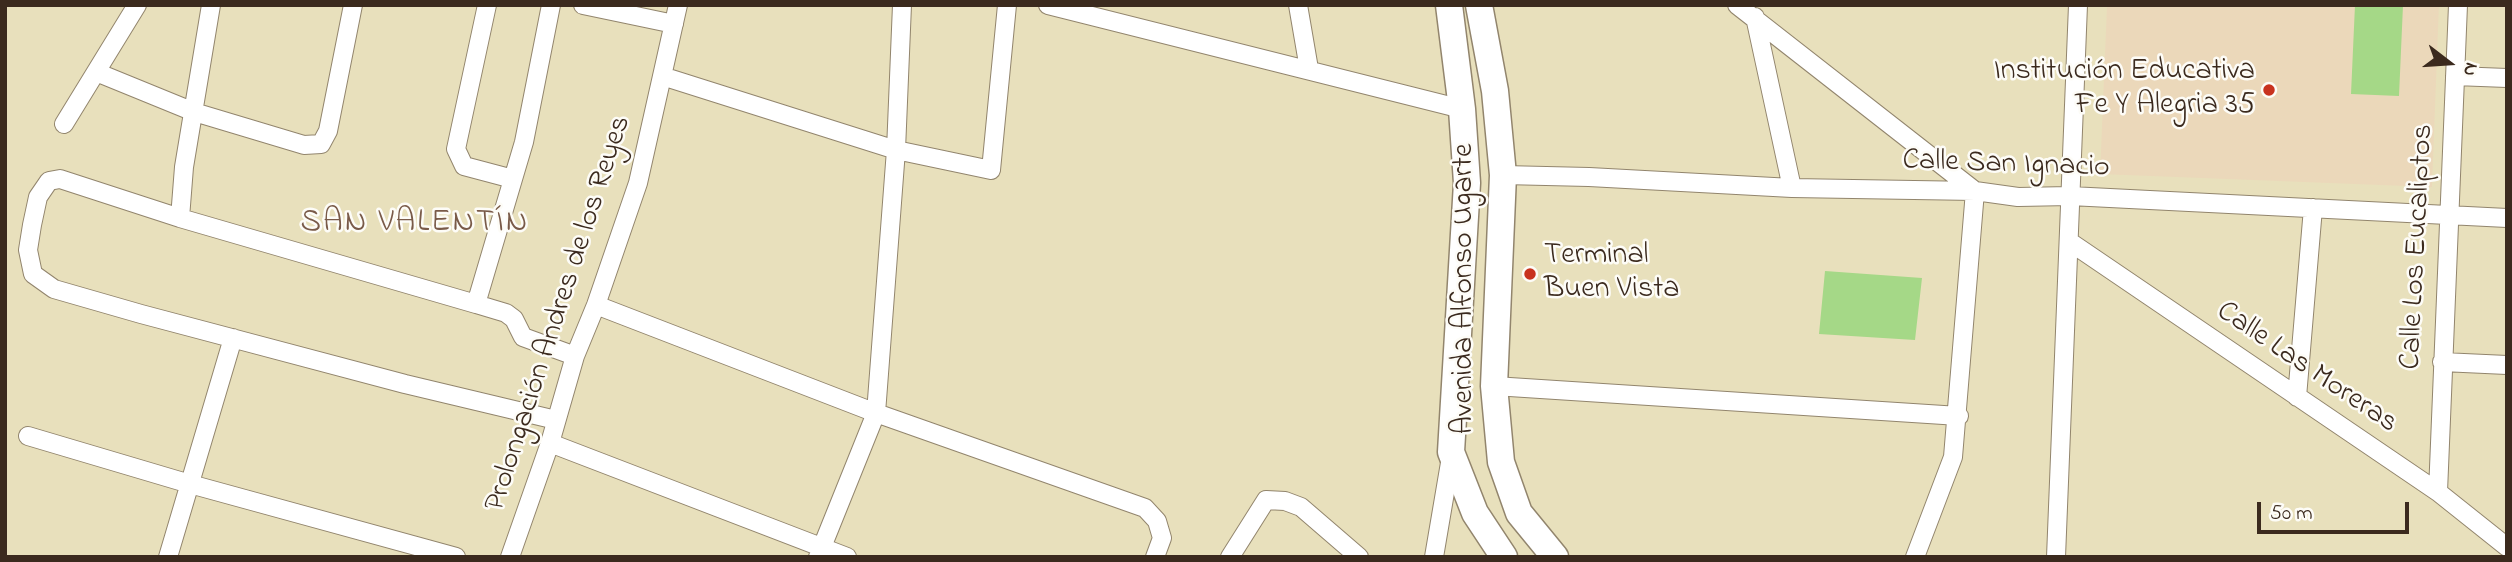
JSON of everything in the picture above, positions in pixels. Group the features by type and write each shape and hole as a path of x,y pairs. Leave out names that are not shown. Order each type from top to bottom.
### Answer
{"main road":[{"name":"Avenida Alfonso Ugarte","path":"1449,5 1462,109 1467,183 1451,452 1475,513 1504,557"},
{"name":"Avenida Alfonso Ugarte","path":"1479,5 1495,91 1503,175 1494,386 1501,462 1519,513 1555,557"}],"street":[{"path":"64,124 137,5"},
{"path":"180,218 211,5"},
{"path":"96,72 194,112 304,145 321,144 328,131 353,5"},
{"path":"487,5 456,149 464,166 513,179"},
{"path":"476,304 524,142 551,5"},
{"path":"583,5 674,24"},
{"name":"Prolongación Andres de los Reyes","path":"510,557 550,443 575,356 596,305 638,183 678,5"},
{"path":"820,552 876,413 896,150 902,5"},
{"path":"662,76 896,150 991,170 1007,5"},
{"path":"1048,5 1462,109"},
{"path":"1298,5 1309,69"},
{"path":"1737,5 1754,13 1975,191 1959,416 1953,457 1915,557"},
{"path":"2056,557 2078,5"},
{"name":"Calle Los Eucaliptos","path":"2438,492 2458,5"},
{"path":"1754,13 1791,188"},
{"path":"2455,76 2507,78"},
{"name":"Calle San Ignacio","path":"1503,175 1791,188 1975,191 2018,197 2070,196 2507,218"},
{"path":"556,420 233,338 54,289 33,274 28,250 38,197 49,181 60,179 180,218 506,313 514,319 523,337 575,356"},
{"path":"2297,397 2313,208"},
{"name":"Calle Las Moreras","path":"2070,242 2438,492 2504,542"},
{"path":"596,305 876,413 1145,508 1157,522 1162,538 1155,557"},
{"path":"168,557 233,338"},
{"path":"2442,362 2507,365"},
{"path":"1494,386 1959,416"},
{"path":"28,436 190,484 456,557"},
{"path":"550,443 820,552 847,557"},
{"path":"1434,557 1451,452"},
{"path":"1230,557 1266,500 1285,501 1301,507 1359,557"}],"shaded area":[{"name":"Institución Educativa Fe Y Alegria 35","path":"2107,5 2439,5 2432,187 2100,174"}],"green space":[{"path":"2355,5 2403,5 2399,96 2351,94"},
{"path":"1825,271 1922,278 1915,340 1819,334"}],"place":[{"name":"Institución Educativa Fe Y Alegria 35","path":"2269,90"},
{"name":"Terminal Buen Vista","path":"1530,274"}],"district":[{"name":"SAN VALENTÍN","path":"415,225"}]}
